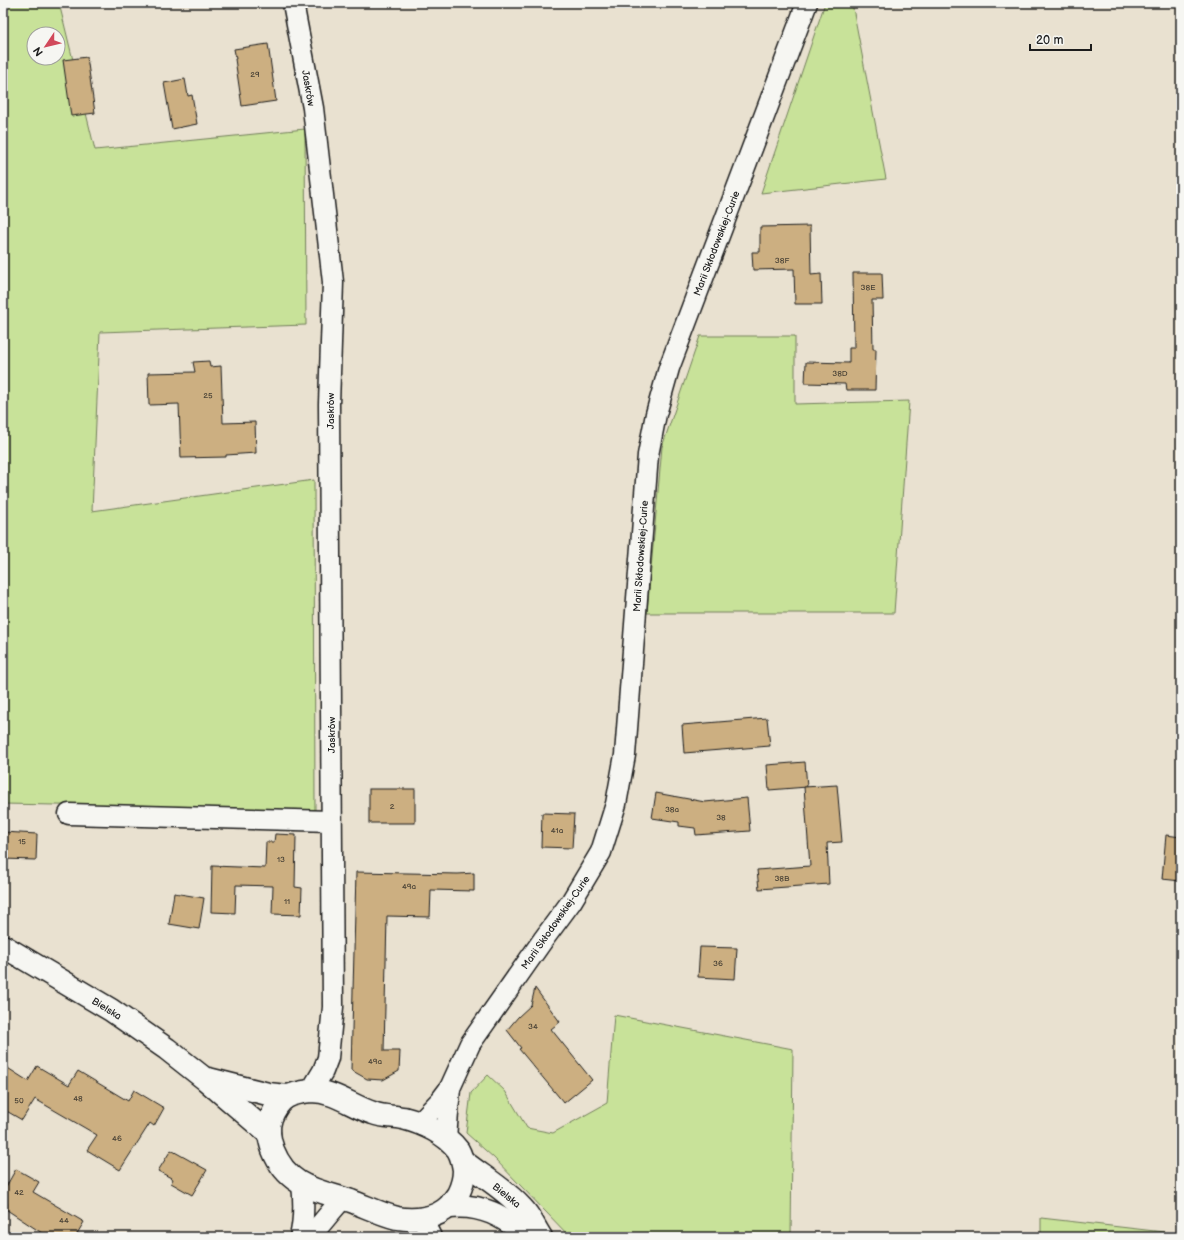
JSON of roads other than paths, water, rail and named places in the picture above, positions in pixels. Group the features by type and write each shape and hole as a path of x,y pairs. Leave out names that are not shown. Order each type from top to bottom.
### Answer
{"main road":[{"name":"Bielska","path":"3,946 111,1010 167,1049 205,1079 269,1134"},
{"name":"Bielska","path":"205,1079 268,1094 287,1096"},
{"path":"311,1090 328,1092 339,1096 374,1113 404,1118 419,1123 438,1132 446,1138 458,1151 463,1161 464,1180 461,1188 449,1207 432,1216 427,1228 343,1198 315,1190 302,1184 286,1171 276,1157 269,1134 270,1122 274,1110 287,1096 298,1092 311,1090"},
{"name":"Bielska","path":"463,1161 506,1192 524,1210 541,1237"},
{"name":"Bielska","path":"449,1207 462,1205 478,1207 496,1214 531,1237"}],"street":[{"name":"Jaskrów","path":"293,3 313,108 333,282 329,404 333,1007 328,1058 323,1071 311,1090"},
{"name":"Marii Skłodowskiej-Curie","path":"419,1123 441,1100 450,1088 470,1044 571,902 601,852 616,804 625,755 648,455 656,414 671,361 807,3"},
{"path":"69,814 331,821"},
{"name":"Jaskrów","path":"328,1058 339,1096"},
{"name":"Marii Skłodowskiej-Curie","path":"446,1138 450,1088"},
{"path":"300,1237 304,1203 302,1184"},
{"path":"310,1237 343,1198"}]}
